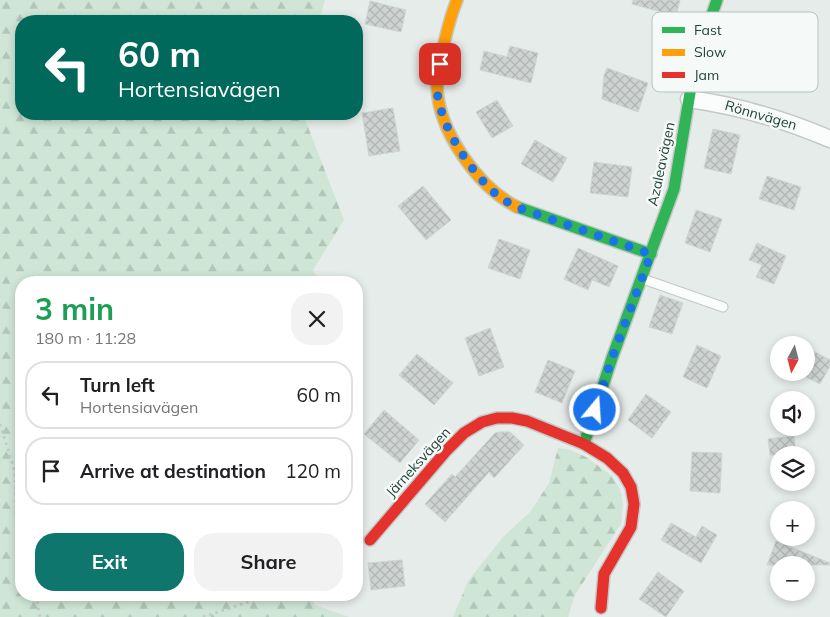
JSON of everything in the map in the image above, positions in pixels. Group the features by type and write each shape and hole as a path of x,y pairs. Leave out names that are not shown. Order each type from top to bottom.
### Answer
{"street":[{"path":"457,0 450,14 436,89 448,129 478,176 497,195 516,207 651,254"},
{"name":"Azaleavägen","path":"713,12 717,0"},
{"name":"Azaleavägen","path":"584,444 612,358 674,189 690,92"},
{"name":"Rönnvägen","path":"689,99 718,103 757,112 800,126 830,139"},
{"name":"Järneksvägen","path":"370,540 433,469 447,450 464,433 482,422 497,418 527,421 584,444 607,458 623,473 631,487 634,504 631,527 604,574 601,608"}],"lane":[{"path":"642,279 723,307"}],"path":[{"path":"0,424 15,472"},
{"path":"37,601 40,617"},
{"path":"203,617 251,601"}],"green space":[{"path":"0,0 325,0 321,15 15,15 15,120 305,120 344,220 313,270 317,276 15,276 15,601 313,601 315,605 349,617 0,617"},
{"path":"558,448 568,449 586,457 611,475 620,489 623,503 621,524 575,595 568,617 453,617 468,581 503,537 531,511 549,483"}],"building":[{"path":"633,0 680,0 677,12 661,12 632,4"},
{"path":"370,1 406,10 401,32 365,24"},
{"path":"510,46 538,53 531,83 480,70 484,51 507,57"},
{"path":"607,68 648,83 638,112 602,99 604,75"},
{"path":"497,100 513,126 492,138 476,112"},
{"path":"393,108 400,151 369,156 363,113"},
{"path":"713,129 740,135 731,174 704,168"},
{"path":"535,140 567,158 553,182 521,164"},
{"path":"594,162 632,167 628,197 590,193"},
{"path":"767,176 801,187 794,210 759,199"},
{"path":"423,186 451,220 426,240 398,206"},
{"path":"696,210 722,219 710,252 685,243"},
{"path":"499,239 530,250 520,279 488,268"},
{"path":"757,243 786,256 774,284 756,277 762,265 749,260"},
{"path":"578,248 618,266 609,287 592,280 588,290 564,279"},
{"path":"660,295 683,303 672,334 649,327"},
{"path":"490,328 504,367 479,376 465,338"},
{"path":"697,345 721,356 707,388 683,377"},
{"path":"815,352 830,360 830,366 820,384 814,381"},
{"path":"417,354 453,383 434,405 399,375"},
{"path":"548,360 575,371 562,403 535,392"},
{"path":"646,394 671,412 652,438 628,420"},
{"path":"384,410 419,440 400,463 364,434"},
{"path":"510,432 524,445 494,478 489,472 445,522 425,504 452,474 455,477 495,433"},
{"path":"794,436 795,446 770,446 770,455 768,439"},
{"path":"692,452 722,453 720,493 690,491"},
{"path":"671,523 696,537 702,526 717,535 701,563 661,540"},
{"path":"774,546 788,546 813,556 770,556"},
{"path":"815,557 830,563 830,565 815,565"},
{"path":"402,560 405,586 371,590 368,563"},
{"path":"658,572 684,591 666,617 639,599"}],"traffic: fast":[{"path":"713,12 717,0"},
{"path":"584,444 612,358 674,189 690,92"},
{"path":"517,207 651,254"}],"traffic: slow":[{"path":"457,0 447,31 437,86 444,121 452,139 475,172 502,198 517,207"}],"traffic: jam":[{"path":"370,540 447,450 464,433 482,422 497,418 527,421 584,444 607,458 623,473 631,487 634,504 631,527 604,574 601,608"}],"route":[{"path":"440,64 436,89 448,129 478,176 497,195 516,207 651,254 612,358 595,410"}]}
